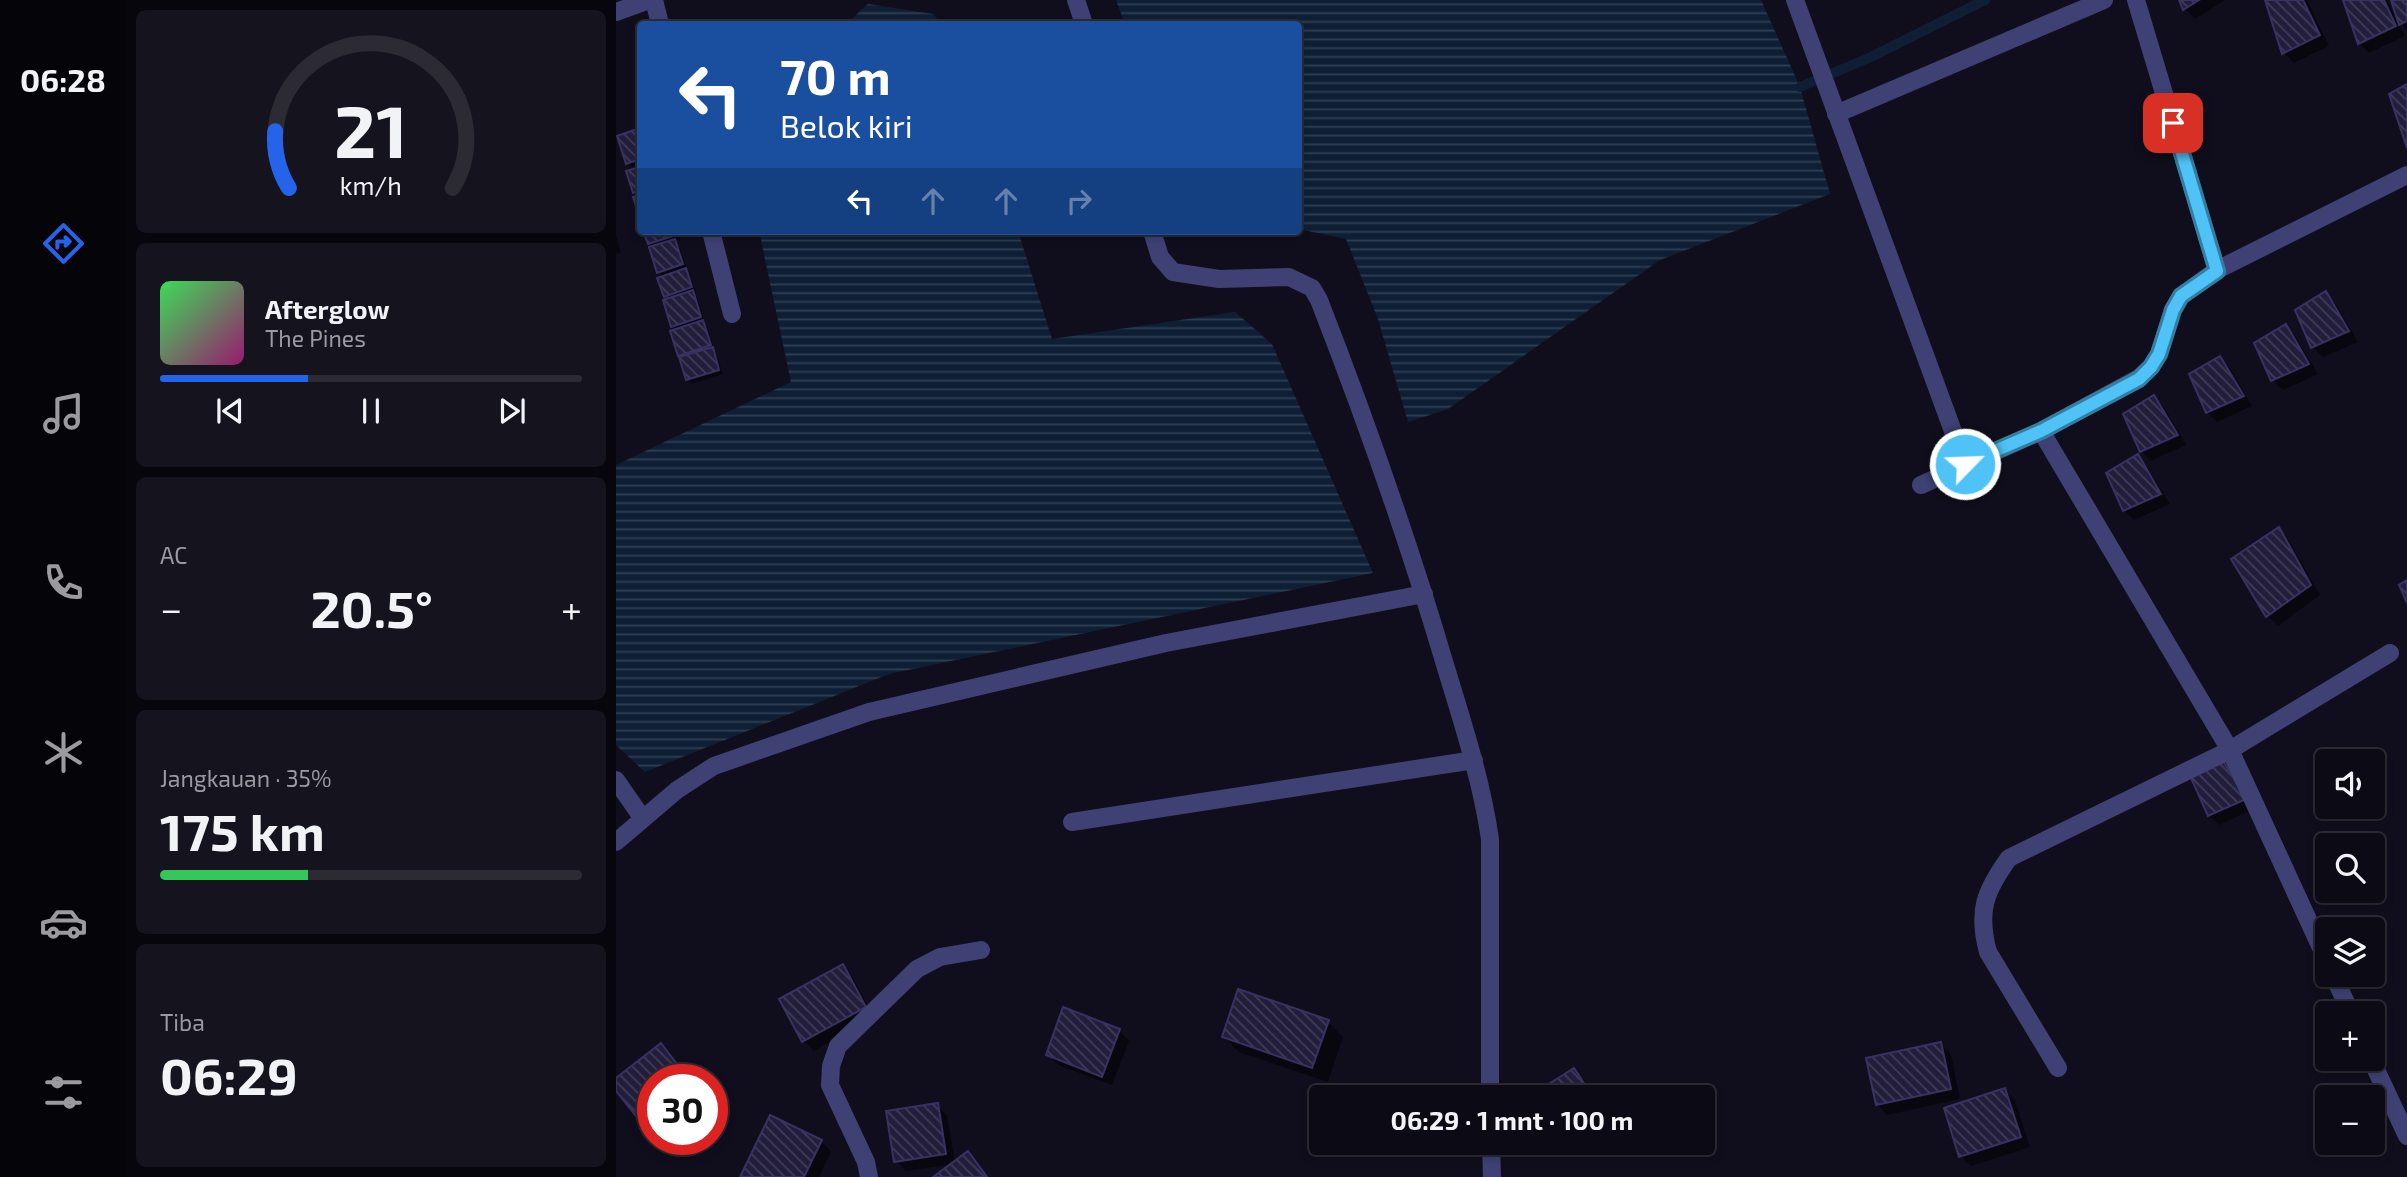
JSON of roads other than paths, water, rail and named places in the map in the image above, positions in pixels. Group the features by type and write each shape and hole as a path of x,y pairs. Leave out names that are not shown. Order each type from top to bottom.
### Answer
{"street":[{"path":"616,12 651,0 659,21"},
{"path":"1076,0 1083,21"},
{"path":"1795,0 1965,464"},
{"path":"1833,108 2104,0"},
{"path":"2136,0 2217,271"},
{"path":"1921,485 2041,431 2139,379 2159,354 2173,310 2181,296 2217,271 2407,174"},
{"path":"712,235 732,314"},
{"path":"1153,235 1160,257 1173,272 1219,279 1289,277 1312,288 1319,300 1368,425 1377,460 1424,594 1474,760 1490,839 1490,1085"},
{"path":"2041,431 2230,750 2315,935"},
{"path":"616,842 677,790 714,766 869,712 1166,643 1424,594"},
{"path":"2058,1068 1988,952 1982,931 1983,906 1992,882 2009,858 2230,750 2390,653"},
{"path":"1072,822 1474,760"},
{"path":"616,780 643,819"},
{"path":"869,1177 866,1162 831,1085 831,1066 838,1046 917,969 940,957 981,950"},
{"path":"2377,1071 2407,1136"},
{"path":"1491,1155 1492,1177"}],"water":[{"path":"1116,0 1761,0 1800,87 1830,194 1660,260 1448,409 1408,422 1378,319 1346,239 1302,230 1302,21 1124,21"},
{"path":"868,4 933,14 939,21 849,21"},
{"path":"760,235 1019,235 1052,339 1235,312 1272,344 1373,573 889,674 645,772 616,745 616,465 791,382"}],"waterway":[{"path":"1800,87 1871,57 1985,0"}]}
